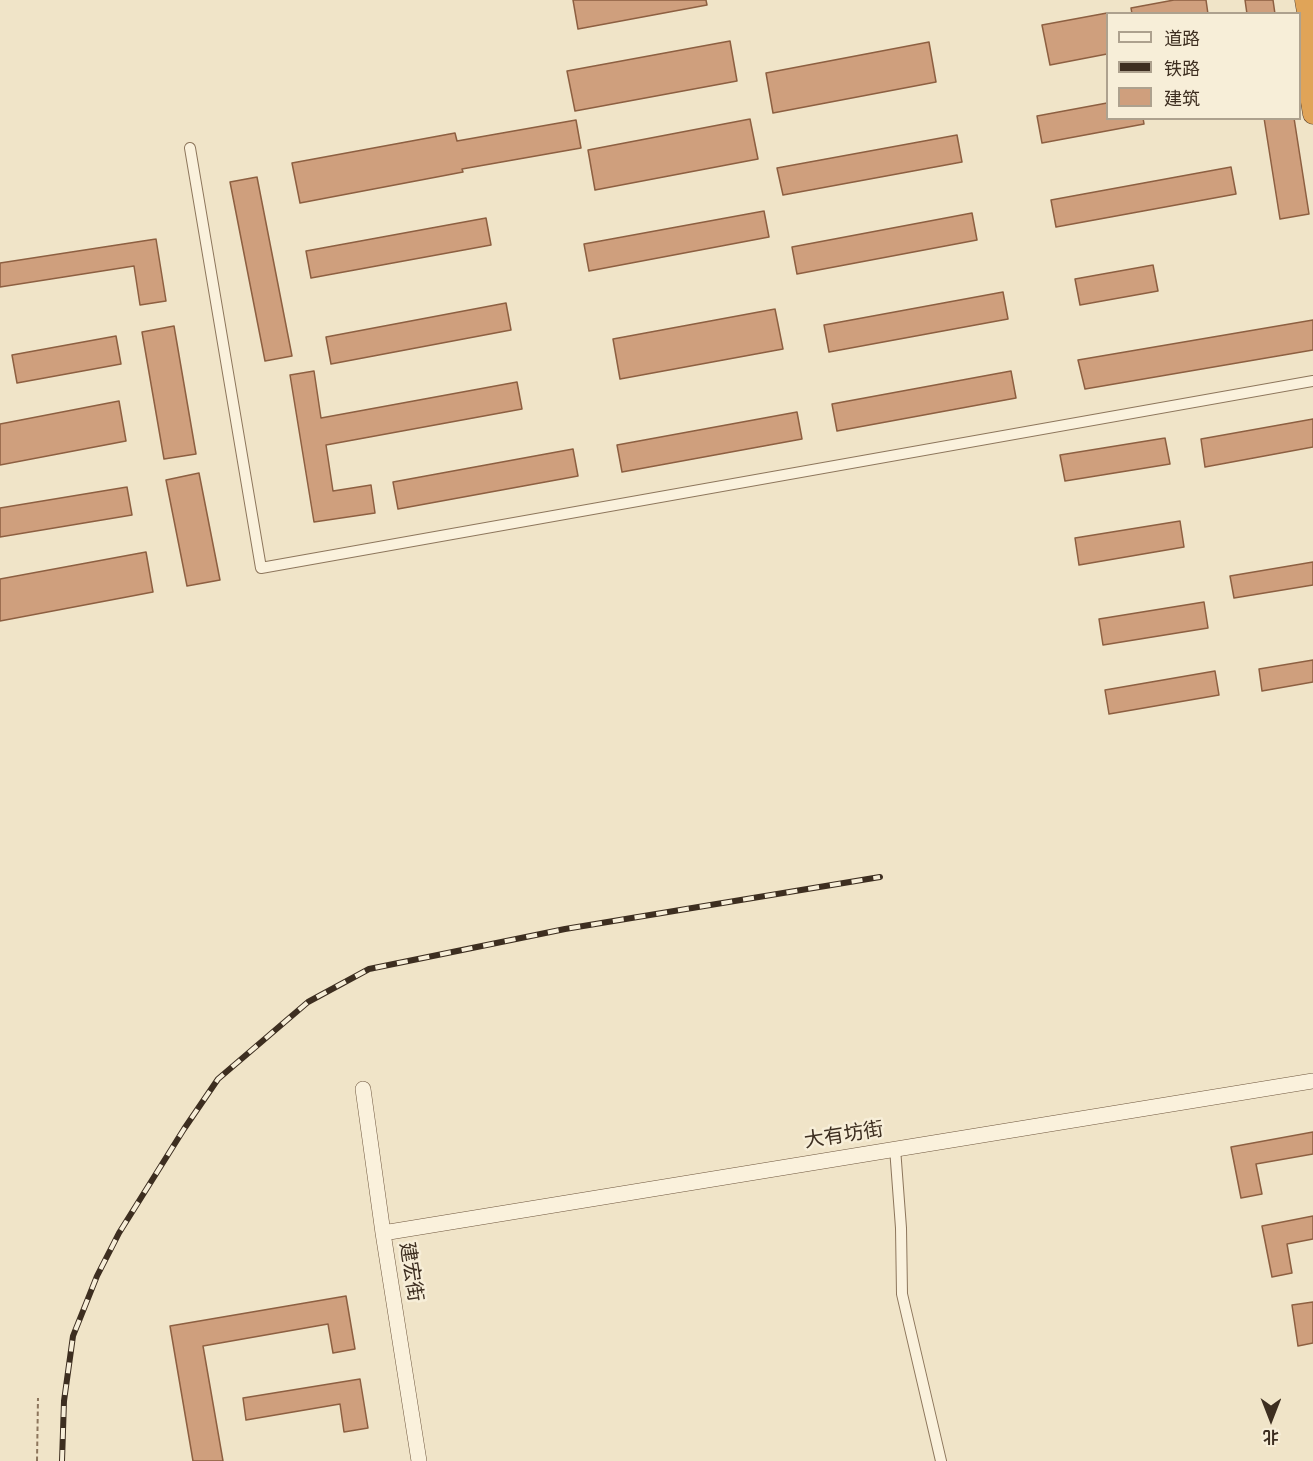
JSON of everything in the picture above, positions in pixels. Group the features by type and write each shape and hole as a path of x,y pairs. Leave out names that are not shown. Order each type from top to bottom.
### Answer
{"highway":[{"path":"1305,0 1313,50"},
{"path":"1301,45 1313,114"}],"main road":[{"name":"大有坊街","path":"383,1233 1313,1081"},
{"name":"建宏街","path":"363,1089 419,1461"}],"street":[{"path":"190,148 261,568 1313,381"},
{"path":"895,1148 901,1228 902,1294 941,1461"}],"path":[{"path":"37,1461 38,1398"}],"building":[{"path":"573,0 706,0 707,5 578,29"},
{"path":"1174,0 1206,0 1208,12 1132,12 1131,8"},
{"path":"1245,0 1273,0 1275,12 1247,12"},
{"path":"1106,13 1106,54 1050,65 1042,25"},
{"path":"730,41 737,81 575,111 567,71"},
{"path":"929,42 936,82 773,113 766,73"},
{"path":"1106,103 1106,120 1143,120 1144,124 1042,143 1037,116"},
{"path":"750,119 758,159 595,190 588,150"},
{"path":"576,120 581,148 462,169 463,172 300,203 292,163 455,133 457,141"},
{"path":"1264,120 1294,120 1309,214 1280,219"},
{"path":"957,135 962,162 783,195 777,168"},
{"path":"1231,167 1236,194 1056,227 1051,200"},
{"path":"257,177 292,356 265,361 230,182"},
{"path":"764,211 769,237 589,271 584,244"},
{"path":"972,213 977,240 797,274 792,247"},
{"path":"486,218 491,245 311,278 306,251"},
{"path":"156,239 166,301 140,305 134,266 0,287 0,263"},
{"path":"1153,265 1158,291 1080,305 1075,279"},
{"path":"1003,292 1008,319 829,352 824,325"},
{"path":"506,303 511,330 331,364 326,337"},
{"path":"775,309 783,349 620,379 613,339"},
{"path":"1313,320 1313,350 1085,389 1078,360"},
{"path":"174,326 196,454 164,459 142,332"},
{"path":"116,336 121,364 17,383 12,355"},
{"path":"314,371 321,418 517,382 522,409 326,445 333,491 371,485 375,513 314,522 290,375"},
{"path":"1011,371 1016,398 837,431 832,404"},
{"path":"119,401 126,441 0,465 0,424"},
{"path":"797,412 802,439 622,472 617,445"},
{"path":"1313,419 1313,447 1205,467 1201,439"},
{"path":"1165,438 1170,464 1065,481 1060,455"},
{"path":"573,449 578,476 398,509 393,482"},
{"path":"199,473 220,580 187,586 166,480"},
{"path":"127,487 132,515 0,537 0,508"},
{"path":"1180,521 1184,547 1079,565 1075,538"},
{"path":"146,552 153,592 0,621 0,579"},
{"path":"1313,562 1313,585 1234,598 1230,576"},
{"path":"1204,602 1208,628 1103,645 1099,619"},
{"path":"1313,660 1313,682 1262,691 1259,669"},
{"path":"1215,671 1219,695 1109,714 1105,690"},
{"path":"1313,1132 1313,1154 1256,1164 1262,1194 1241,1198 1231,1147"},
{"path":"1313,1216 1313,1239 1287,1244 1292,1273 1272,1277 1262,1226"},
{"path":"346,1296 355,1349 333,1353 328,1324 203,1346 223,1461 193,1461 170,1326"},
{"path":"1313,1302 1313,1343 1298,1346 1292,1305"},
{"path":"360,1379 368,1428 344,1432 340,1404 246,1420 243,1398"}],"railway":[{"path":"62,1461 64,1401 73,1336 97,1276 119,1233 218,1079 308,1002 369,969 565,929 880,877"}]}
